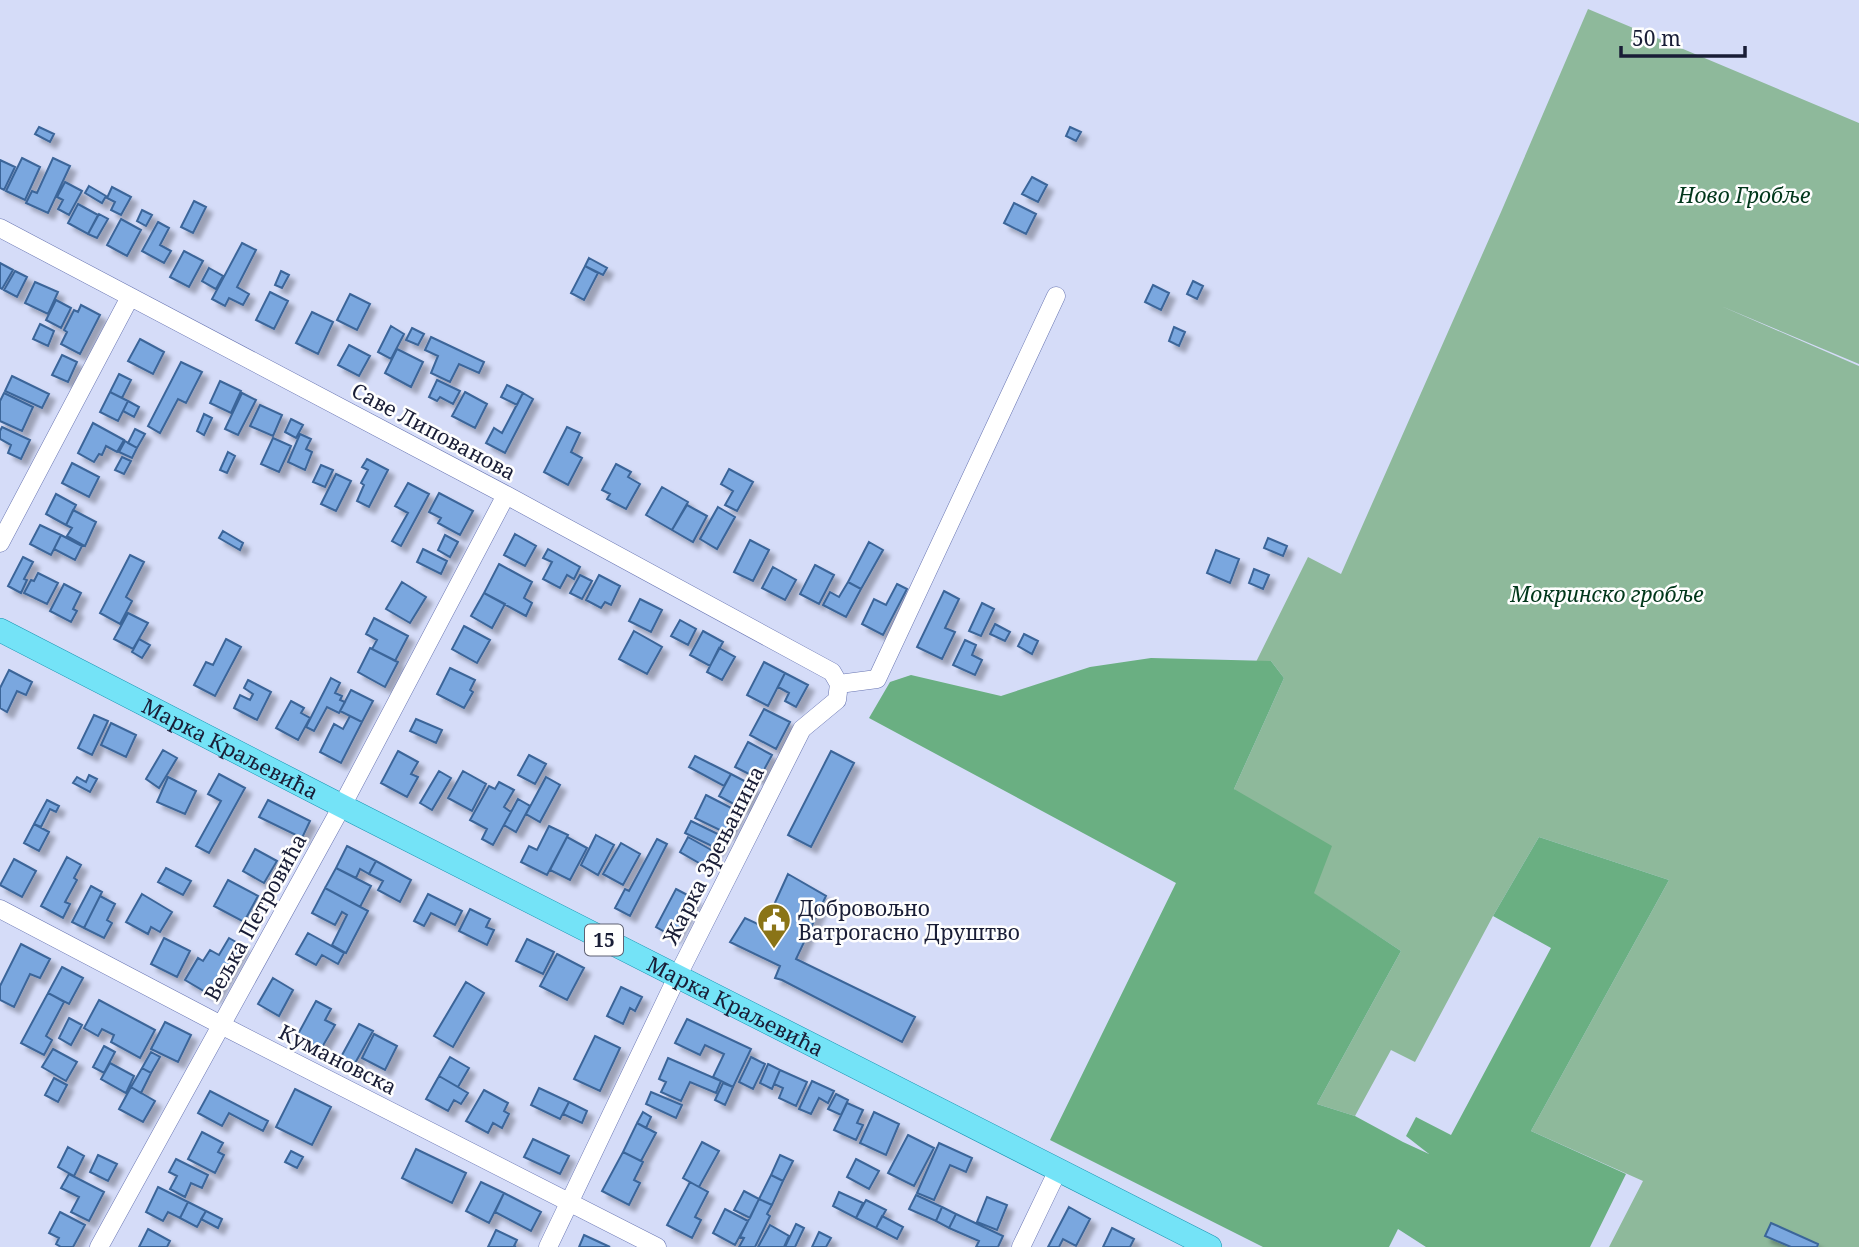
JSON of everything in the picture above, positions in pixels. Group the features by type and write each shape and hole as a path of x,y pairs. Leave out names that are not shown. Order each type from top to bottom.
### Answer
{"main road":[{"name":"Марка Краљевића","path":"0,630 1210,1247"}],"street":[{"name":"Саве Липованова","path":"0,228 506,495 832,672 839,684"},
{"path":"839,684 877,679 1056,296"},
{"path":"0,543 130,297"},
{"name":"Вељка Петровића","path":"99,1247 342,806 506,495"},
{"name":"Жарка Зрењанина","path":"548,1247 677,977 802,729 837,699 839,684"},
{"name":"Кумановска","path":"0,909 657,1247"},
{"path":"1021,1247 1058,1170"}],"green space":[{"name":"Мокринско гробље","path":"1588,9 1859,123 1859,364 1721,306 1859,366 1859,1247 1609,1247 1643,1181 1531,1131 1669,880 1539,837 1493,916 1415,1062 1391,1050 1355,1116 1317,1104 1401,951 1313,893 1234,789 1284,678 1271,661 1256,662 1308,557 1341,574"},
{"path":"1151,658 1271,661 1284,678 1234,789 1332,846 1314,893 1401,951 1317,1104 1355,1116 1429,1154 1406,1136 1416,1117 1451,1135 1551,948 1493,916 1539,837 1669,880 1531,1131 1626,1174 1590,1247 1426,1247 1398,1229 1389,1247 1263,1247 1050,1140 1176,883 869,718 890,682 911,675 1001,696 1090,667"}],"building":[{"path":"39,127 54,134 50,142 35,134"},
{"path":"1070,127 1081,132 1076,141 1066,136"},
{"path":"22,158 40,167 25,200 6,191"},
{"path":"53,158 70,166 48,213 26,203 32,191 37,193"},
{"path":"0,160 15,167 4,190 0,188"},
{"path":"1032,177 1047,185 1038,202 1022,194"},
{"path":"65,182 82,191 69,215 58,209 63,200 57,197"},
{"path":"89,186 106,196 102,203 85,193"},
{"path":"112,187 131,197 121,215 111,210 115,202 107,198"},
{"path":"194,201 206,207 193,233 181,227"},
{"path":"1014,203 1036,214 1026,234 1004,223"},
{"path":"78,204 98,215 88,234 68,223"},
{"path":"142,210 152,215 146,226 137,221"},
{"path":"99,214 108,219 97,238 88,234"},
{"path":"121,219 141,230 127,256 107,245"},
{"path":"158,222 169,228 160,245 171,251 164,263 142,251"},
{"path":"242,243 256,250 237,287 249,294 243,305 229,298 225,306 212,299"},
{"path":"184,251 203,261 189,287 170,277"},
{"path":"589,258 607,268 603,275 585,266"},
{"path":"0,263 13,270 2,289 0,288"},
{"path":"585,266 598,273 584,300 571,293"},
{"path":"209,268 223,276 216,289 202,281"},
{"path":"15,271 27,277 17,297 4,290"},
{"path":"281,271 289,275 282,288 275,285"},
{"path":"1193,281 1203,286 1197,299 1187,294"},
{"path":"35,282 58,292 48,314 25,303"},
{"path":"1153,285 1169,293 1161,310 1145,302"},
{"path":"270,292 288,301 274,329 256,320"},
{"path":"350,294 370,304 357,330 337,320"},
{"path":"56,300 71,308 61,328 46,320"},
{"path":"81,305 100,315 80,354 61,344 67,332 64,330 74,310 78,312"},
{"path":"312,312 333,322 318,354 296,343"},
{"path":"40,324 54,331 48,346 33,339"},
{"path":"391,326 404,334 391,359 378,352"},
{"path":"1174,327 1185,332 1179,346 1169,341"},
{"path":"412,328 424,334 418,345 406,340"},
{"path":"431,337 484,362 479,373 459,364 450,382 431,373 438,356 425,350"},
{"path":"140,339 164,352 153,374 128,361"},
{"path":"349,345 370,356 359,376 338,365"},
{"path":"397,349 423,362 411,387 385,373"},
{"path":"62,355 77,362 68,382 52,375"},
{"path":"181,362 202,372 186,403 178,399 160,433 148,426"},
{"path":"119,374 131,380 122,398 110,392"},
{"path":"12,376 49,394 42,408 5,391"},
{"path":"437,380 460,391 453,404 440,397 437,401 429,397"},
{"path":"220,381 241,391 231,413 210,403"},
{"path":"507,385 523,393 517,405 501,397"},
{"path":"110,392 128,401 118,421 100,412"},
{"path":"465,392 487,404 475,428 452,416"},
{"path":"4,393 33,407 22,431 0,421 0,401"},
{"path":"242,393 256,400 238,435 225,429"},
{"path":"523,393 533,399 505,453 486,443 494,428 502,433"},
{"path":"128,401 139,407 134,417 123,411"},
{"path":"260,405 282,415 273,436 250,426"},
{"path":"204,414 212,418 204,435 197,431"},
{"path":"291,419 303,425 296,438 285,432"},
{"path":"93,423 124,440 117,452 106,446 102,455 99,454 94,462 78,453"},
{"path":"2,427 30,440 21,459 8,453 11,445 0,439"},
{"path":"567,427 580,433 571,452 582,458 568,485 544,472"},
{"path":"135,429 145,434 137,448 128,443"},
{"path":"300,434 311,439 306,449 312,452 305,470 288,462"},
{"path":"273,438 291,446 279,472 261,464"},
{"path":"125,441 137,448 132,458 119,452"},
{"path":"228,452 235,456 227,473 220,470"},
{"path":"122,457 131,461 124,474 115,470"},
{"path":"367,459 388,470 369,507 357,501 364,485 361,483 368,470 362,467"},
{"path":"72,463 99,477 89,497 62,483"},
{"path":"616,464 631,472 628,477 640,484 626,509 607,499 610,494 602,490"},
{"path":"321,465 333,470 325,487 313,482"},
{"path":"729,469 753,482 737,511 725,505 733,491 721,484"},
{"path":"336,474 351,481 336,511 321,504"},
{"path":"408,483 429,494 401,546 392,541 408,513 395,506"},
{"path":"662,487 688,502 672,530 646,515"},
{"path":"439,493 473,511 460,535 438,523 441,518 429,512"},
{"path":"56,494 76,505 66,525 46,514"},
{"path":"687,505 707,516 693,542 672,530"},
{"path":"718,507 735,517 717,549 700,539"},
{"path":"73,510 96,522 85,546 67,536 72,528 66,525"},
{"path":"40,525 61,535 51,555 30,544"},
{"path":"223,531 243,543 240,550 219,538"},
{"path":"515,534 536,546 525,566 504,555"},
{"path":"61,535 82,546 75,560 54,549"},
{"path":"445,535 458,542 450,557 438,550"},
{"path":"1268,538 1287,546 1283,556 1264,548"},
{"path":"750,540 769,550 753,581 734,572"},
{"path":"869,542 883,550 861,589 848,582"},
{"path":"423,549 447,561 441,574 417,562"},
{"path":"548,549 580,567 574,579 567,575 560,588 543,579 552,562 543,558"},
{"path":"1216,550 1239,559 1230,583 1207,573"},
{"path":"130,555 144,562 126,597 132,601 120,624 100,613"},
{"path":"23,557 33,562 24,579 27,580 21,593 8,586"},
{"path":"499,564 532,582 524,598 532,603 526,616 484,593"},
{"path":"815,565 834,575 819,604 800,594"},
{"path":"773,567 796,580 785,600 762,588"},
{"path":"1254,569 1269,575 1263,589 1249,583"},
{"path":"38,573 58,583 47,604 24,593"},
{"path":"580,575 592,581 582,599 570,593"},
{"path":"599,575 620,586 611,605 605,602 601,608 586,600"},
{"path":"402,582 426,597 410,623 386,609"},
{"path":"848,582 861,589 846,617 823,605 830,592 839,597"},
{"path":"64,584 81,593 73,609 77,611 71,622 50,611"},
{"path":"897,584 907,589 883,635 862,624 874,599 886,605"},
{"path":"944,591 959,599 945,628 955,632 942,659 917,647"},
{"path":"484,593 505,604 492,628 471,616"},
{"path":"640,599 662,610 651,632 629,621"},
{"path":"982,603 994,609 981,636 969,631"},
{"path":"128,613 148,623 133,649 114,639"},
{"path":"374,618 408,636 395,661 372,649 377,640 366,634"},
{"path":"680,620 696,629 688,645 671,636"},
{"path":"995,624 1010,632 1005,641 990,634"},
{"path":"464,626 490,640 477,663 452,649"},
{"path":"634,631 662,647 647,674 619,659"},
{"path":"703,631 723,642 710,666 690,655"},
{"path":"1024,634 1038,641 1032,654 1018,646"},
{"path":"139,639 150,645 142,658 132,652"},
{"path":"226,639 241,647 215,696 194,685 206,662 213,665"},
{"path":"965,640 976,645 972,655 982,660 975,675 953,665"},
{"path":"370,648 398,662 385,687 358,672"},
{"path":"719,648 735,657 722,680 707,672"},
{"path":"764,662 785,673 768,706 747,695"},
{"path":"450,668 475,680 470,690 473,692 464,708 437,694"},
{"path":"9,670 32,682 26,695 17,691 7,712 0,708 0,688"},
{"path":"785,673 808,685 796,707 785,701 789,693 778,687"},
{"path":"331,678 340,683 335,693 342,696 340,700 345,702 339,713 327,707 314,731 306,727"},
{"path":"248,680 271,692 257,720 234,708 240,695 250,700 253,694 244,688"},
{"path":"351,690 373,701 362,722 340,711"},
{"path":"291,701 304,708 301,713 310,718 298,740 276,728"},
{"path":"764,709 790,722 776,749 750,735"},
{"path":"94,715 108,721 92,755 78,748"},
{"path":"350,716 362,722 341,763 320,752 334,724 343,729"},
{"path":"416,719 442,730 436,743 410,731"},
{"path":"111,723 136,735 126,757 101,745"},
{"path":"748,742 772,755 759,779 735,767"},
{"path":"163,750 177,758 159,788 146,779"},
{"path":"398,751 418,762 411,774 418,777 407,797 381,783"},
{"path":"831,751 854,763 811,847 788,835"},
{"path":"529,755 546,764 535,784 518,775"},
{"path":"695,756 731,774 724,786 689,767"},
{"path":"439,771 451,778 432,810 420,803"},
{"path":"463,771 486,784 472,811 448,798"},
{"path":"219,774 245,788 209,853 196,846 221,801 208,794"},
{"path":"731,774 754,786 743,809 719,796"},
{"path":"89,775 97,779 90,792 73,783 77,777 86,782"},
{"path":"168,777 196,791 185,814 157,802"},
{"path":"546,777 560,785 540,822 526,814"},
{"path":"499,782 514,790 504,807 511,812 493,845 482,839 487,829 470,820 489,786 495,789"},
{"path":"706,795 739,812 728,834 695,818"},
{"path":"518,799 530,806 516,832 504,825"},
{"path":"47,800 59,806 56,812 50,809 41,827 34,824"},
{"path":"268,800 310,821 302,838 259,817"},
{"path":"691,821 724,837 718,849 685,833"},
{"path":"34,824 49,832 39,851 24,843"},
{"path":"549,826 568,835 547,875 521,862 529,846 537,850"},
{"path":"596,835 614,845 598,875 581,865"},
{"path":"567,837 587,848 570,880 550,870"},
{"path":"688,837 715,852 706,867 680,852"},
{"path":"657,839 667,844 630,916 615,908 625,889 629,891"},
{"path":"621,843 640,854 623,885 603,874"},
{"path":"347,846 376,861 369,874 360,869 356,878 336,868"},
{"path":"255,849 277,861 264,883 243,871"},
{"path":"67,857 81,865 74,878 77,880 65,902 70,904 63,918 41,906"},
{"path":"14,859 36,871 22,897 0,885"},
{"path":"376,861 411,880 400,902 378,890 383,881 369,874"},
{"path":"166,868 191,881 183,895 158,882"},
{"path":"336,868 371,886 360,907 325,888"},
{"name":"Добровољно Ватрогасно Друштво","path":"788,874 826,896 796,959 915,1017 902,1042 775,978 780,966 730,942 745,918 764,927"},
{"path":"228,880 258,896 244,922 214,906"},
{"path":"91,886 102,892 84,928 72,922"},
{"path":"325,888 368,911 346,953 332,945 347,915 342,912 335,925 312,913"},
{"path":"676,889 695,899 674,937 656,927"},
{"path":"142,894 172,912 160,932 151,927 148,934 126,922"},
{"path":"428,894 462,911 455,925 431,913 424,926 414,921"},
{"path":"100,896 115,904 107,920 112,923 104,938 84,928"},
{"path":"470,909 490,919 486,927 494,930 487,945 459,931"},
{"path":"308,933 344,953 338,964 322,955 316,965 296,954"},
{"path":"164,938 190,951 177,977 151,964"},
{"path":"229,938 243,946 214,997 185,980 198,958 203,961 210,950 219,955"},
{"path":"527,939 554,952 543,974 516,961"},
{"path":"21,944 50,959 40,978 30,974 14,1007 0,1000 0,986"},
{"path":"557,954 584,968 567,1000 540,986"},
{"path":"62,967 83,978 69,1004 48,993"},
{"path":"273,978 293,990 279,1016 258,1004"},
{"path":"466,982 484,993 453,1047 434,1036"},
{"path":"621,987 642,997 635,1011 630,1008 623,1024 607,1016"},
{"path":"48,993 64,1002 46,1036 52,1040 44,1055 21,1043"},
{"path":"99,1000 155,1030 140,1058 111,1042 114,1035 102,1029 98,1036 84,1028"},
{"path":"316,1001 331,1009 325,1020 335,1025 321,1049 297,1036"},
{"path":"69,1018 82,1025 71,1045 59,1038"},
{"path":"687,1019 751,1049 733,1087 713,1077 724,1054 705,1045 700,1055 675,1043"},
{"path":"165,1022 191,1035 178,1062 151,1049"},
{"path":"359,1024 373,1031 354,1065 341,1057"},
{"path":"374,1034 397,1046 385,1070 362,1058"},
{"path":"595,1036 620,1048 600,1091 574,1079"},
{"path":"104,1046 115,1052 104,1073 93,1067"},
{"path":"53,1049 77,1062 66,1081 42,1067"},
{"path":"151,1052 160,1057 151,1073 142,1068"},
{"path":"450,1057 469,1068 458,1087 439,1076"},
{"path":"751,1057 765,1064 753,1089 739,1082"},
{"path":"668,1058 721,1081 716,1093 690,1082 681,1101 661,1092 666,1082 659,1079"},
{"path":"110,1063 134,1076 126,1093 101,1079"},
{"path":"768,1064 780,1070 772,1089 760,1083"},
{"path":"142,1068 151,1073 141,1093 131,1087"},
{"path":"780,1070 807,1082 796,1106 779,1098 783,1088 774,1084"},
{"path":"439,1076 468,1093 461,1104 454,1100 448,1111 426,1099"},
{"path":"54,1078 67,1085 58,1102 45,1095"},
{"path":"812,1081 834,1091 828,1103 819,1098 811,1114 799,1109"},
{"path":"723,1083 733,1087 725,1105 715,1100"},
{"path":"131,1087 155,1101 143,1122 119,1109"},
{"path":"539,1088 569,1102 560,1119 531,1105"},
{"path":"295,1089 331,1107 312,1145 276,1127"},
{"path":"484,1090 508,1103 504,1111 509,1114 502,1128 493,1123 488,1133 466,1121"},
{"path":"210,1091 268,1121 263,1131 229,1113 222,1126 198,1113"},
{"path":"651,1092 682,1105 676,1118 646,1104"},
{"path":"836,1094 848,1100 841,1115 828,1109"},
{"path":"569,1102 587,1111 582,1123 563,1114"},
{"path":"847,1103 863,1110 857,1123 863,1125 856,1140 834,1130"},
{"path":"643,1112 651,1117 646,1128 637,1123"},
{"path":"874,1112 899,1124 886,1155 860,1143"},
{"path":"637,1123 656,1133 641,1161 623,1152"},
{"path":"202,1132 223,1143 218,1152 224,1155 215,1173 188,1159"},
{"path":"908,1135 934,1148 914,1186 888,1173"},
{"path":"533,1139 569,1156 560,1174 524,1157"},
{"path":"702,1142 719,1151 699,1187 683,1178"},
{"path":"939,1143 972,1158 966,1172 950,1165 934,1200 917,1193"},
{"path":"68,1147 84,1156 74,1176 58,1167"},
{"path":"416,1149 466,1173 452,1203 402,1178"},
{"path":"291,1151 303,1157 297,1168 285,1162"},
{"path":"623,1152 643,1162 634,1180 640,1183 629,1205 602,1191"},
{"path":"98,1155 117,1164 108,1181 90,1172"},
{"path":"780,1155 793,1161 783,1181 771,1175"},
{"path":"176,1159 208,1175 202,1188 191,1183 185,1197 170,1189 177,1176 169,1172"},
{"path":"856,1159 879,1171 869,1189 847,1177"},
{"path":"69,1174 104,1192 89,1221 71,1212 79,1197 61,1188"},
{"path":"771,1175 783,1181 772,1205 759,1199"},
{"path":"481,1182 504,1193 489,1223 466,1211"},
{"path":"690,1182 708,1192 695,1217 701,1220 692,1238 667,1225"},
{"path":"158,1187 188,1202 180,1218 168,1212 163,1221 146,1212"},
{"path":"744,1191 759,1199 750,1218 734,1210"},
{"path":"839,1192 863,1203 856,1218 833,1206"},
{"path":"504,1193 541,1212 531,1231 495,1212"},
{"path":"916,1195 942,1207 936,1221 909,1209"},
{"path":"987,1197 1007,1205 997,1230 977,1222"},
{"path":"759,1199 772,1205 767,1214 770,1216 755,1247 739,1247 744,1238 740,1237"},
{"path":"866,1200 886,1210 876,1228 856,1218"},
{"path":"188,1202 206,1211 197,1227 180,1218"},
{"path":"942,1207 956,1214 949,1228 936,1221"},
{"path":"1069,1207 1090,1219 1076,1246 1063,1239 1059,1247 1048,1247"},
{"path":"725,1209 748,1221 735,1245 713,1233"},
{"path":"206,1211 222,1219 218,1228 201,1219"},
{"path":"60,1212 85,1225 73,1247 61,1247 56,1244 59,1238 49,1233"},
{"path":"956,1214 1003,1236 998,1247 976,1247 979,1241 949,1228"},
{"path":"882,1216 903,1227 897,1239 876,1228"},
{"path":"1771,1223 1818,1244 1817,1247 1791,1247 1765,1236"},
{"path":"796,1224 804,1228 795,1247 785,1247"},
{"path":"770,1225 789,1236 784,1247 758,1247"},
{"path":"1112,1228 1134,1239 1130,1247 1103,1247"},
{"path":"148,1229 170,1241 167,1247 139,1247"},
{"path":"496,1230 517,1240 514,1246 516,1247 488,1247"},
{"path":"819,1232 831,1238 826,1247 812,1247"},
{"path":"584,1235 610,1247 579,1247"}],"place":[{"name":"Добровољно Ватрогасно Друштво","path":"774,950"}],"park label":[{"name":"Ново Гробље","path":"1744,195"}]}
